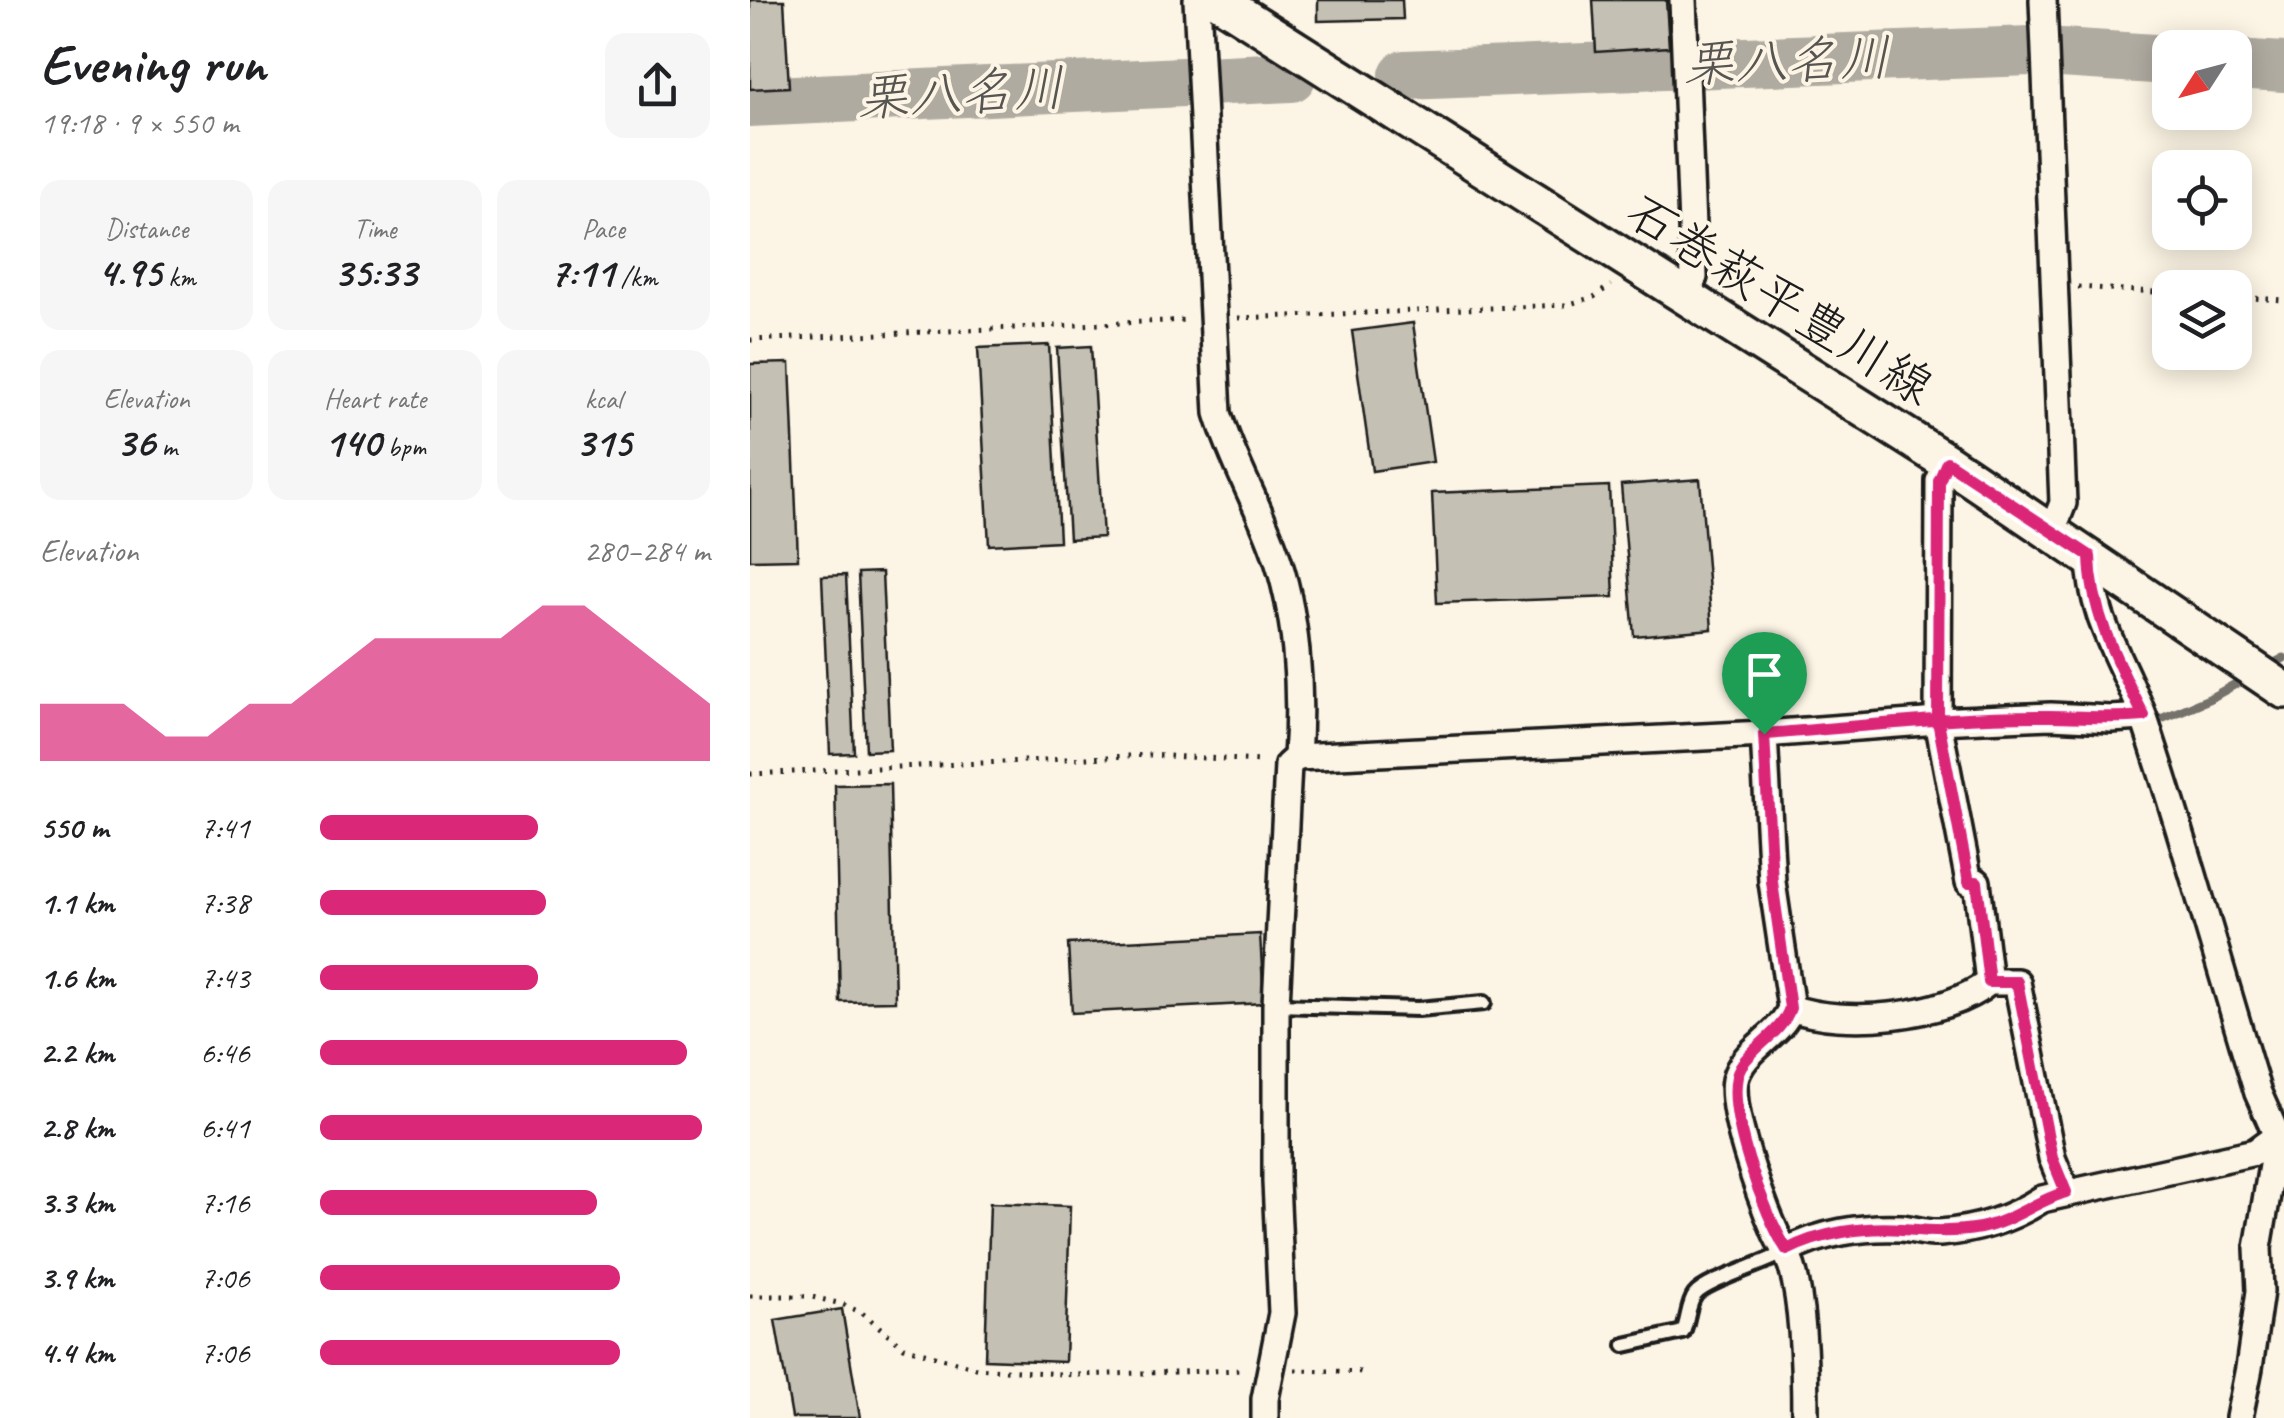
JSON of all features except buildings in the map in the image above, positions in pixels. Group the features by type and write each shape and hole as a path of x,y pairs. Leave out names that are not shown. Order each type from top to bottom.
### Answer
{"main road":[{"name":"石巻萩平豊川線","path":"1218,0 1947,462 2284,690"}],"street":[{"path":"1197,0 1218,413 1288,594 1295,660 1293,761 1276,1005 1276,1182 1282,1313 1264,1418"},
{"path":"1684,0 1694,277 1687,296"},
{"path":"2043,0 2063,503 2052,531"},
{"path":"1947,462 1939,481 1938,721 1969,882 1977,882 1989,982"},
{"path":"2090,556 2090,584 2106,636 2144,716 2258,1092 2281,1138 2258,1248 2260,1291 2250,1368 2238,1418"},
{"path":"1293,761 1938,721 2051,716 2111,720 2144,716"},
{"path":"1764,734 1772,882 1790,1008 1785,1024 1758,1046 1741,1066 1734,1082 1740,1128 1775,1233 1787,1250 1794,1275 1805,1418"},
{"path":"1790,1008 1806,1014 1854,1017 1918,1012 1979,990 1989,982 2017,982 2052,1158 2066,1192"},
{"path":"1787,1250 1808,1239 1857,1231 1899,1228 1935,1234 1983,1228 2020,1214 2042,1199 2255,1152 2281,1138"}],"lane":[{"path":"1276,1005 1418,1010 1484,1002"},
{"path":"1625,1345 1682,1332 1694,1296 1703,1287 1772,1260 1787,1250"}],"path":[{"path":"2056,286 2152,292"},
{"path":"2252,298 2284,300"},
{"path":"750,774 1149,755 1293,761"},
{"path":"750,1296 808,1296 842,1304 862,1313 904,1347 976,1368 1076,1375 1367,1372"}],"waterway":[{"name":"栗八名川","path":"1404,75 2030,51 2152,59"},
{"name":"栗八名川","path":"2252,65 2284,67"},
{"name":"栗八名川","path":"750,102 1291,77"},
{"path":"2267,667 2284,658"},
{"path":"2161,719 2248,677"}],"route":[{"path":"1764,734 1772,882 1790,1008 1785,1024 1758,1046 1741,1066 1734,1082 1740,1128 1775,1233 1787,1250 1808,1239 1857,1231 1899,1228 1935,1234 1983,1228 2020,1214 2042,1199 2066,1192 2052,1158 2017,982 1989,982 1977,882 1969,882 1938,721 1939,481 1947,462 2090,556 2090,584 2106,636 2144,716 2111,720 2051,716 1938,721 1764,734"}]}
